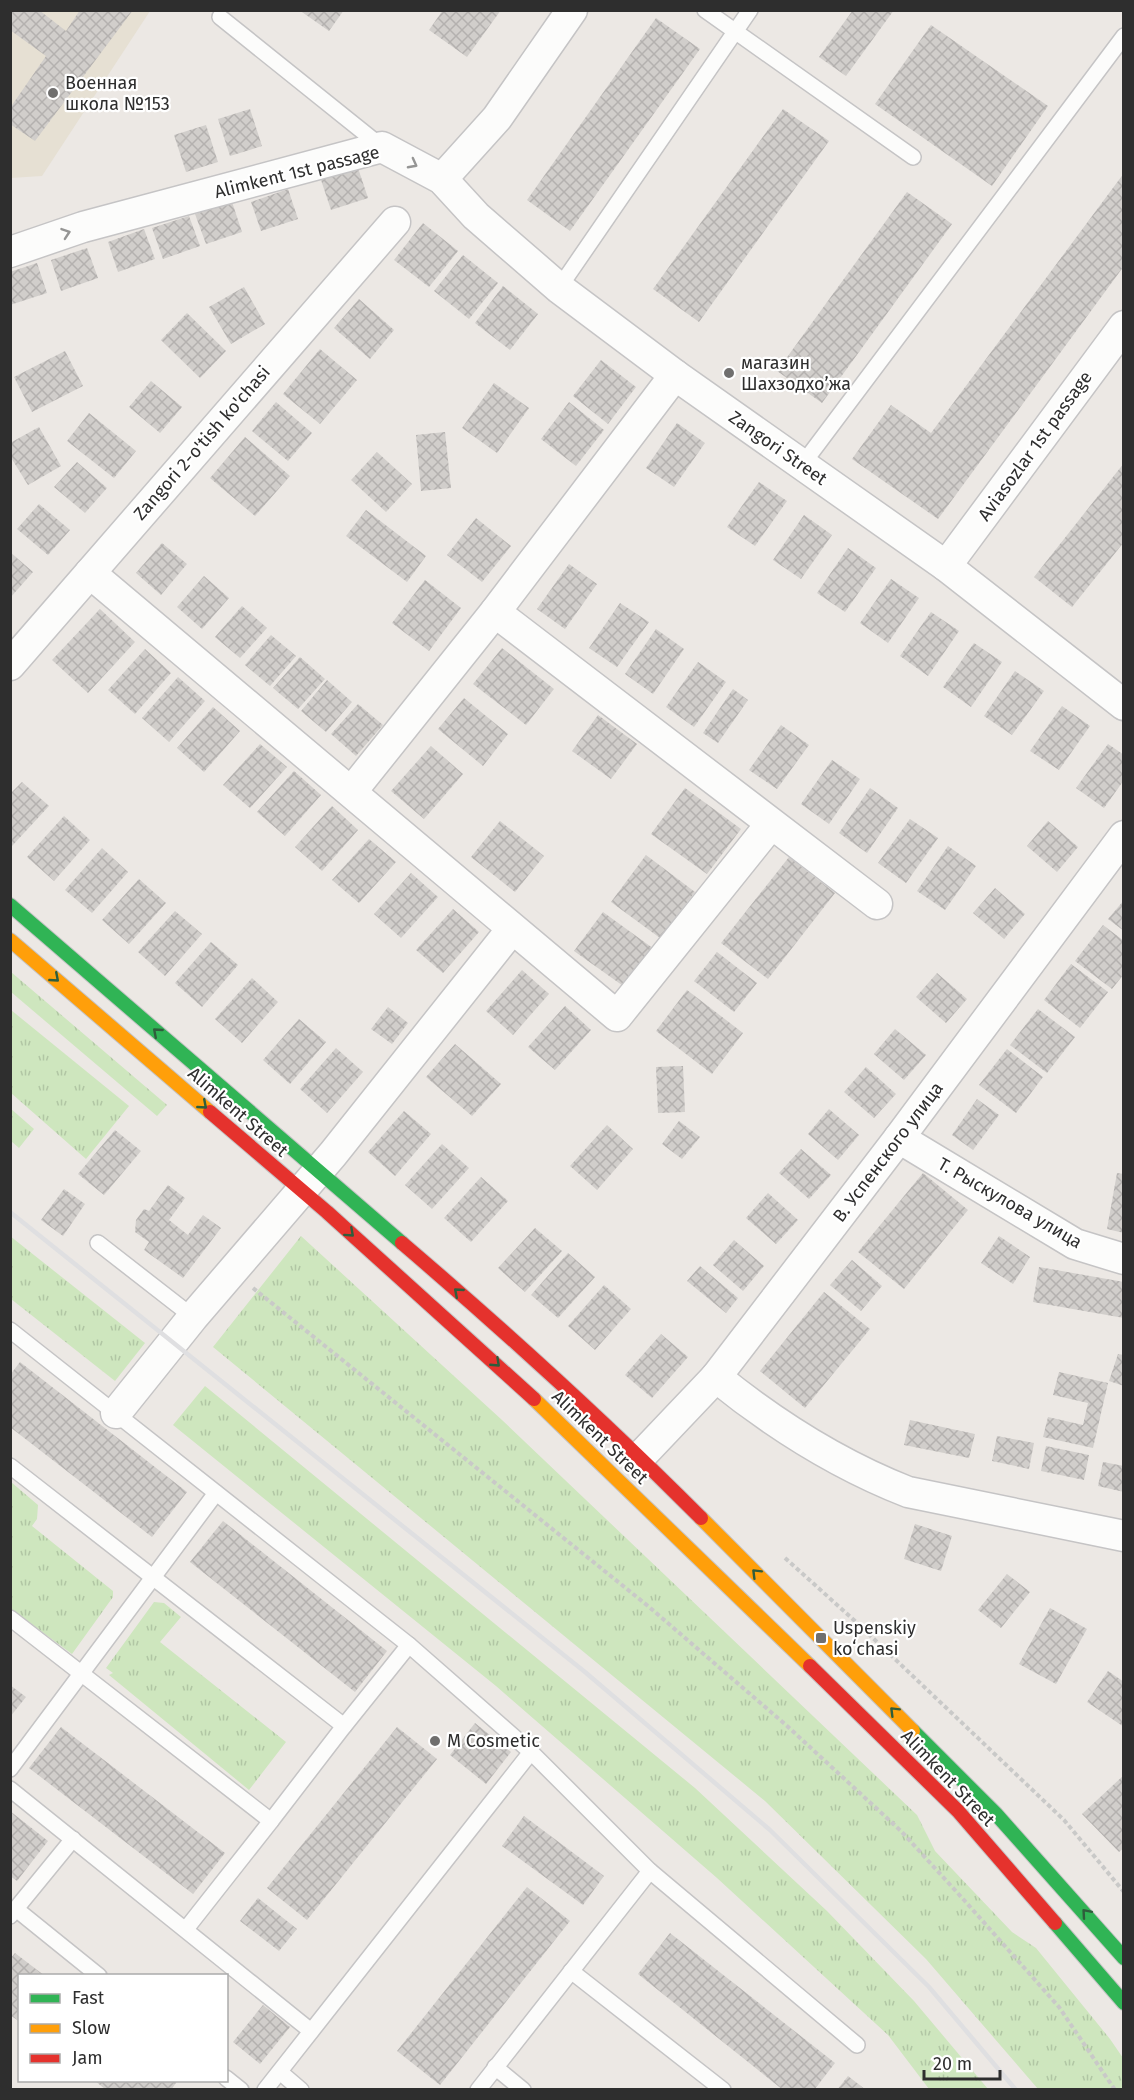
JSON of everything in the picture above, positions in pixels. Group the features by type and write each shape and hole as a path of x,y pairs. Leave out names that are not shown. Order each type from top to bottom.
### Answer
{"main road":[{"name":"Alimkent Street","path":"10,905 311,1181 950,1803 1124,2003"},
{"name":"Alimkent Street","path":"10,940 311,1181 502,1330 640,1457 996,1814 1124,1958"}],"street":[{"path":"442,179 497,118 572,10"},
{"name":"Alimkent 1st passage","path":"10,252 83,227 382,147 442,179"},
{"name":"Zangori Street","path":"442,179 476,216 559,288 675,375 946,566 1124,705"},
{"name":"Zangori 2-o'tish ko'chasi","path":"10,664 395,222"},
{"name":"Aviasozlar 1st passage","path":"946,566 1124,326"},
{"path":"352,791 495,612 675,375"},
{"path":"90,573 617,1016 771,824"},
{"path":"495,612 877,904"},
{"name":"В. Успенского улица","path":"640,1457 716,1377 900,1138 1124,836"},
{"path":"116,1413 193,1317 311,1181 513,929"},
{"name":"Т. Рыскулова улица","path":"900,1138 1075,1244 1124,1259"},
{"path":"716,1377 759,1413 796,1435 901,1489 1124,1536"}],"lane":[{"path":"705,10 913,157"},
{"path":"559,288 750,10"},
{"path":"220,17 382,147"},
{"path":"802,465 1124,36"},
{"path":"99,1243 193,1317"},
{"path":"13,1336 116,1413 409,1645 531,1752 650,1871 857,2045"},
{"path":"10,1466 344,1726"},
{"path":"10,1768 216,1492"},
{"path":"10,1618 271,1821"},
{"path":"186,1929 409,1645"},
{"path":"265,2090 531,1752"},
{"path":"10,1789 311,2031"},
{"path":"73,1839 13,1913 96,1974"},
{"path":"478,2090 650,1871"},
{"path":"571,1971 723,2090"},
{"path":"495,2067 523,2090"},
{"path":"279,2072 301,2090"},
{"path":"228,2080 241,2090"}],"path":[{"path":"253,1288 648,1606 786,1725 860,1793 933,1865 1059,2007 1115,2090"}],"shaded area":[{"name":"Военная школа №153","path":"10,11 150,11 42,176 11,178"}],"green space":[{"path":"11,972 167,1105 157,1116 11,992"},
{"path":"11,1010 129,1106 86,1159 11,1093"},
{"path":"10,1108 34,1129 19,1148 11,1141"},
{"path":"10,1236 145,1343 115,1381 11,1299"},
{"path":"301,1236 502,1420 917,1815 935,1851 1012,1932 1036,1948 1110,2039 1123,2058 1123,2089 1038,2089 926,1959 765,1801 213,1347"},
{"path":"205,1386 695,1788 827,1911 914,2001 988,2089 929,2089 888,2035 717,1878 496,1686 173,1425"},
{"path":"11,1482 38,1505 37,1519 32,1526 113,1591 113,1597 72,1654 11,1609"},
{"path":"154,1602 164,1603 181,1617 160,1642 286,1742 249,1790 109,1675 113,1673 106,1668"}],"building":[{"path":"10,10 39,10 66,31 80,10 133,10 35,141 10,124 10,108 46,56 10,30"},
{"path":"299,10 344,10 329,31"},
{"path":"443,10 501,10 467,57 429,30"},
{"path":"853,10 894,10 846,76 819,57"},
{"path":"656,18 700,49 570,231 527,200"},
{"path":"931,25 1048,106 992,186 875,104"},
{"path":"250,109 262,146 230,156 218,119"},
{"path":"783,109 829,141 699,322 653,289"},
{"path":"206,125 218,162 186,172 174,135"},
{"path":"358,168 368,198 331,210 321,180"},
{"path":"1124,173 1124,266 938,519 852,459 891,405 931,433"},
{"path":"288,189 298,219 261,231 251,202"},
{"path":"907,192 952,224 822,403 777,371"},
{"path":"232,202 242,232 206,244 195,214"},
{"path":"189,216 200,246 163,259 152,228"},
{"path":"423,223 458,251 429,287 394,260"},
{"path":"144,229 155,259 118,272 108,242"},
{"path":"87,248 98,278 61,291 51,260"},
{"path":"463,255 498,283 469,319 434,291"},
{"path":"37,263 47,293 10,305 10,272"},
{"path":"503,286 538,314 510,350 475,323"},
{"path":"244,287 265,324 231,344 209,307"},
{"path":"359,299 394,330 370,359 334,328"},
{"path":"187,313 226,351 200,378 161,340"},
{"path":"320,349 357,380 320,424 283,394"},
{"path":"65,351 83,386 32,412 14,377"},
{"path":"601,360 636,387 608,424 573,396"},
{"path":"151,381 182,407 160,433 129,407"},
{"path":"494,383 529,408 497,453 462,428"},
{"path":"276,402 312,433 288,461 252,431"},
{"path":"569,402 604,430 576,466 541,439"},
{"path":"89,413 136,451 114,478 67,441"},
{"path":"677,423 705,443 674,487 646,468"},
{"path":"39,427 61,466 28,485 10,456 10,443"},
{"path":"445,432 451,488 421,491 416,435"},
{"path":"245,437 290,476 255,516 210,478"},
{"path":"377,452 412,484 386,512 351,480"},
{"path":"77,462 107,488 85,513 54,487"},
{"path":"1124,463 1124,542 1072,607 1034,577"},
{"path":"759,482 787,501 755,546 727,527"},
{"path":"39,504 70,530 48,555 17,529"},
{"path":"366,510 426,556 407,582 346,536"},
{"path":"804,515 832,535 801,579 773,560"},
{"path":"476,518 511,546 482,582 447,555"},
{"path":"162,543 187,564 161,595 136,573"},
{"path":"848,548 876,568 845,612 817,593"},
{"path":"10,552 33,572 10,598"},
{"path":"569,564 597,584 565,629 537,609"},
{"path":"204,576 229,598 202,629 177,607"},
{"path":"891,579 919,598 888,643 860,623"},
{"path":"425,580 461,608 429,651 392,623"},
{"path":"620,603 649,622 617,667 589,648"},
{"path":"242,606 267,628 240,658 215,637"},
{"path":"100,609 135,642 88,693 52,660"},
{"path":"931,612 959,631 928,676 900,656"},
{"path":"656,629 684,649 653,694 625,674"},
{"path":"271,635 296,656 270,686 245,665"},
{"path":"974,643 1002,662 971,707 943,687"},
{"path":"502,648 554,689 526,725 473,684"},
{"path":"145,649 171,673 135,714 108,690"},
{"path":"300,657 325,679 298,709 273,688"},
{"path":"698,662 726,682 694,727 666,707"},
{"path":"1015,671 1044,691 1012,735 984,716"},
{"path":"178,677 205,701 169,742 142,718"},
{"path":"327,680 352,702 326,732 301,711"},
{"path":"733,689 748,700 718,743 703,733"},
{"path":"464,698 508,734 483,766 438,729"},
{"path":"358,704 383,725 356,756 331,734"},
{"path":"1062,706 1090,726 1059,770 1030,751"},
{"path":"213,707 240,731 204,772 177,748"},
{"path":"598,715 637,744 611,779 572,751"},
{"path":"781,725 809,745 777,789 749,770"},
{"path":"260,744 287,767 250,808 223,785"},
{"path":"1108,744 1124,755 1124,780 1104,808 1076,788"},
{"path":"431,746 463,774 424,819 391,791"},
{"path":"832,760 860,779 829,824 801,804"},
{"path":"294,771 321,795 285,836 257,812"},
{"path":"22,782 49,806 12,846 10,794"},
{"path":"685,788 741,829 707,874 651,834"},
{"path":"870,788 898,808 867,853 839,833"},
{"path":"332,806 358,830 322,871 295,847"},
{"path":"64,816 90,840 54,881 27,857"},
{"path":"910,819 938,838 906,883 878,863"},
{"path":"500,821 544,856 515,892 471,857"},
{"path":"1048,821 1078,847 1057,872 1027,846"},
{"path":"369,839 396,862 359,903 332,880"},
{"path":"948,846 976,866 945,910 917,891"},
{"path":"102,848 128,872 92,913 65,890"},
{"path":"646,855 695,892 660,938 611,902"},
{"path":"789,857 835,893 768,979 721,943"},
{"path":"411,873 438,897 401,938 374,914"},
{"path":"139,879 166,903 129,944 102,920"},
{"path":"995,888 1025,914 1004,939 973,913"},
{"path":"1124,900 1124,931 1108,919"},
{"path":"453,909 479,932 443,973 416,950"},
{"path":"175,911 202,934 165,976 138,952"},
{"path":"603,912 654,949 626,988 574,951"},
{"path":"1103,925 1124,941 1124,974 1112,989 1075,961"},
{"path":"211,942 238,965 202,1007 175,983"},
{"path":"717,952 757,983 734,1012 694,981"},
{"path":"1071,964 1108,992 1080,1028 1044,1000"},
{"path":"522,970 549,994 513,1035 486,1011"},
{"path":"937,973 967,999 946,1023 916,997"},
{"path":"252,978 278,1002 242,1043 215,1019"},
{"path":"687,990 743,1033 712,1074 656,1031"},
{"path":"565,1006 591,1030 555,1070 528,1047"},
{"path":"388,1007 408,1023 392,1044 371,1029"},
{"path":"1038,1009 1075,1037 1047,1073 1010,1045"},
{"path":"299,1019 326,1042 290,1084 263,1060"},
{"path":"895,1029 926,1055 904,1080 874,1054"},
{"path":"455,1044 501,1084 472,1116 426,1077"},
{"path":"336,1048 363,1072 327,1113 300,1089"},
{"path":"1007,1049 1043,1077 1016,1113 979,1085"},
{"path":"683,1066 685,1112 658,1113 656,1067"},
{"path":"866,1067 896,1094 874,1118 844,1092"},
{"path":"977,1099 999,1115 973,1150 952,1135"},
{"path":"829,1109 859,1135 838,1160 808,1134"},
{"path":"404,1111 431,1134 395,1176 368,1152"},
{"path":"679,1121 700,1137 682,1159 662,1144"},
{"path":"607,1125 633,1149 597,1190 570,1166"},
{"path":"115,1130 141,1151 104,1195 78,1174"},
{"path":"442,1144 469,1168 432,1209 405,1185"},
{"path":"801,1149 831,1175 809,1199 779,1173"},
{"path":"923,1173 968,1210 904,1289 858,1252"},
{"path":"1117,1173 1124,1174 1124,1233 1107,1229"},
{"path":"481,1177 508,1201 471,1242 444,1218"},
{"path":"168,1185 185,1198 169,1220 188,1235 203,1215 221,1228 183,1278 144,1250 149,1242 135,1232 136,1220 144,1209 149,1211"},
{"path":"64,1189 85,1204 63,1236 41,1220"},
{"path":"768,1193 798,1220 776,1244 746,1218"},
{"path":"535,1228 562,1251 525,1292 498,1268"},
{"path":"999,1236 1030,1257 1013,1284 981,1263"},
{"path":"734,1240 764,1266 743,1291 713,1265"},
{"path":"568,1253 595,1277 558,1318 531,1295"},
{"path":"852,1260 882,1286 861,1311 830,1285"},
{"path":"700,1266 738,1298 726,1313 687,1281"},
{"path":"1039,1267 1124,1282 1124,1318 1033,1302"},
{"path":"604,1285 631,1309 595,1350 568,1326"},
{"path":"824,1292 870,1329 805,1408 760,1371"},
{"path":"661,1334 688,1357 652,1398 625,1375"},
{"path":"1118,1354 1124,1355 1124,1386 1109,1381"},
{"path":"20,1362 187,1492 152,1537 10,1427 10,1375"},
{"path":"1059,1372 1108,1383 1093,1448 1043,1437 1048,1417 1083,1425 1088,1403 1053,1395"},
{"path":"910,1420 975,1434 969,1458 904,1445"},
{"path":"997,1436 1034,1443 1029,1469 992,1461"},
{"path":"1046,1446 1089,1455 1084,1480 1041,1471"},
{"path":"1103,1462 1124,1466 1124,1492 1098,1486"},
{"path":"223,1521 387,1651 355,1692 190,1562"},
{"path":"915,1524 952,1536 941,1571 904,1559"},
{"path":"1007,1574 1030,1592 1001,1628 978,1610"},
{"path":"1050,1608 1087,1629 1056,1684 1019,1664"},
{"path":"1108,1671 1124,1682 1124,1727 1087,1702"},
{"path":"10,1685 26,1697 10,1717"},
{"path":"475,1723 511,1752 486,1784 450,1755"},
{"path":"61,1727 225,1853 193,1894 29,1768"},
{"path":"397,1727 437,1759 307,1920 267,1888"},
{"path":"1124,1775 1124,1848 1119,1852 1082,1814"},
{"path":"10,1811 48,1841 17,1881 10,1876"},
{"path":"524,1816 604,1876 583,1905 502,1846"},
{"path":"527,1887 570,1921 440,2085 397,2051"},
{"path":"258,1898 297,1929 279,1951 240,1921"},
{"path":"670,1933 835,2063 814,2090 783,2090 638,1974"},
{"path":"15,1953 42,1974 18,1974 18,2021 10,2015 10,1959"},
{"path":"263,2005 290,2027 260,2064 233,2042"},
{"path":"848,2076 866,2090 837,2090"},
{"path":"96,2082 177,2082 171,2090 106,2090"}],"railway":[{"path":"10,1212 585,1672 770,1830 929,1987 1016,2090"}],"traffic: fast":[{"path":"10,905 402,1243"},
{"path":"913,1731 996,1814 1124,1958"},
{"path":"1055,1923 1124,2003"}],"traffic: slow":[{"path":"10,940 210,1112"},
{"path":"534,1399 810,1666"},
{"path":"701,1518 913,1731"}],"traffic: jam":[{"path":"210,1112 327,1212 534,1399"},
{"path":"402,1243 554,1378 701,1518"},
{"path":"810,1666 958,1811 1055,1923"}],"place":[{"name":"Военная школа №153","path":"53,93"},
{"name":"магазин Шахзодхо’жа","path":"729,373"},
{"name":"Uspenskiy koʻchasi","path":"821,1638"},
{"name":"M Cosmetic","path":"435,1741"}]}
